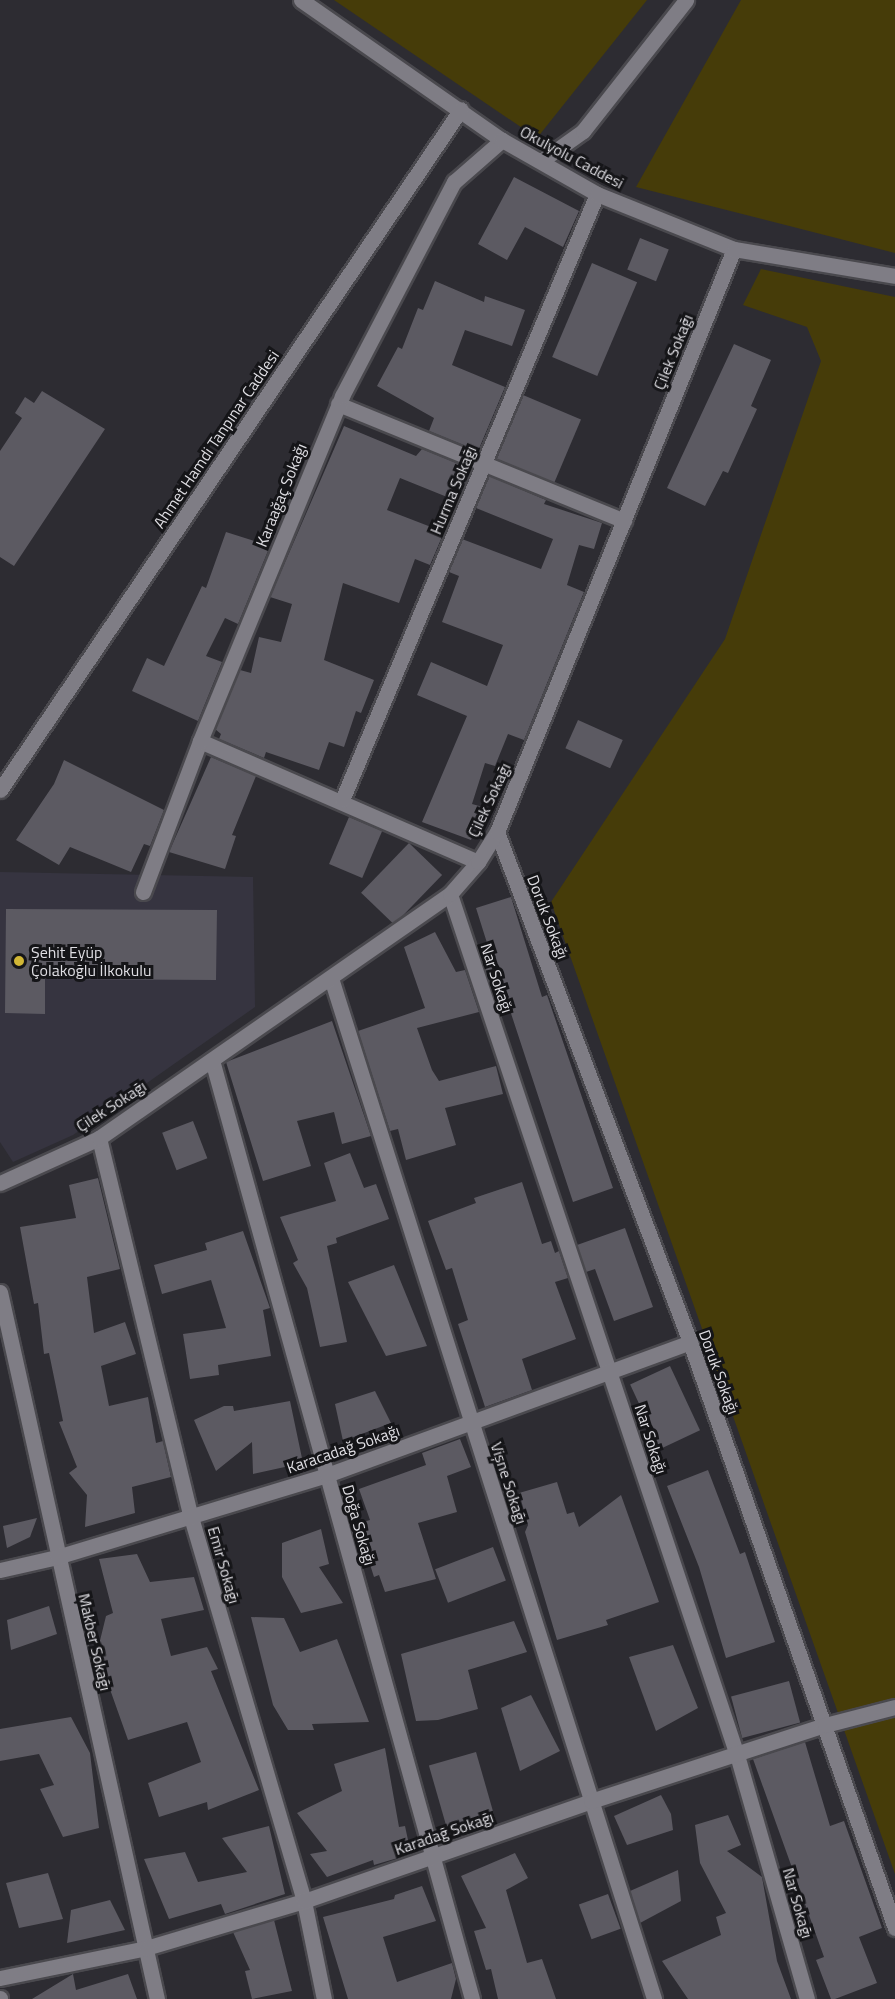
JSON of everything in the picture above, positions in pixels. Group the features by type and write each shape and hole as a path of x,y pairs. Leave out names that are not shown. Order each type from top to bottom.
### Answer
{"street":[{"name":"Okulyolu Caddesi","path":"301,0 461,109 502,140 597,194 735,249 895,276"},
{"path":"541,161 583,131 686,0"},
{"name":"Ahmet Hamdi Tanpınar Caddesi","path":"0,790 461,109"},
{"name":"Karaağaç Sokağı","path":"143,892 200,741 338,404 454,182 502,140"},
{"name":"Hurma Sokağı","path":"342,800 597,194"},
{"name":"Çilek Sokağı","path":"0,1183 99,1138 450,894 478,862 497,832 735,249"},
{"path":"338,404 624,521"},
{"path":"200,741 342,800 478,862"},
{"name":"Doruk Sokağı","path":"497,832 690,1342 895,1928"},
{"name":"Nar Sokağı","path":"450,894 737,1755 807,1999"},
{"name":"Vişne Sokağı","path":"331,978 654,1999"},
{"name":"Doğa Sokağı","path":"212,1060 472,1999"},
{"name":"Emir Sokağı","path":"99,1138 191,1517 304,1901 324,1999"},
{"name":"Makber Sokağı","path":"0,1292 57,1557 158,1999"},
{"name":"Karacadağ Sokağı","path":"0,1570 57,1557 327,1474 472,1425 690,1342"},
{"name":"Karadağ Sokağı","path":"0,1978 146,1948 304,1901 591,1801 825,1725 895,1707"}],"shaded area":[{"path":"334,0 647,0 537,138"},
{"path":"741,0 895,0 895,253 636,187"},
{"path":"761,269 895,297 895,1874 551,902 725,639 821,361 807,327 743,305"},
{"path":"0,872 253,877 255,1007 73,1135 13,1162 0,1142"}],"building":[{"path":"514,177 579,211 563,247 525,227 507,260 478,244"},
{"path":"640,238 669,250 656,281 627,270"},
{"path":"592,263 637,282 597,376 552,357"},
{"path":"435,281 484,302 485,296 525,310 512,346 465,330 452,365 505,387 478,451 429,431 434,418 377,386 398,347 402,349 418,308 423,310"},
{"path":"734,344 771,360 751,406 757,409 728,473 723,471 705,506 667,488"},
{"path":"42,391 105,429 14,566 0,557 0,451 22,418 15,413 25,397 34,403"},
{"path":"523,395 581,420 554,483 496,459"},
{"path":"344,426 416,456 422,449 471,469 457,501 400,478 387,510 444,532 430,565 415,559 399,603 343,583 324,660 374,680 361,713 356,711 344,747 329,742 319,770 266,752 264,758 219,739 221,734 215,729 240,670 251,673 259,637 281,642 292,604 270,597"},
{"path":"489,476 546,500 544,504 602,523 594,549 579,545 567,585 584,592 524,740 508,734 495,766 485,763 472,804 483,807 471,840 422,822 467,716 417,695 431,662 487,686 503,645 442,622 459,576 449,572 462,539 541,569 553,539 476,508"},
{"path":"226,532 270,546 238,624 225,618 206,656 222,662 198,721 132,691 147,658 164,666 202,586 206,588"},
{"path":"578,720 623,740 610,768 565,748"},
{"path":"211,757 256,776 232,835 236,836 225,869 169,852"},
{"path":"64,760 164,810 150,846 144,844 131,872 70,847 59,865 16,840 54,784"},
{"path":"349,817 382,831 362,878 329,864"},
{"path":"409,843 442,875 394,925 361,893"},
{"path":"511,897 542,997 547,995 613,1188 573,1202 501,983 491,986 484,965 493,962 476,908"},
{"path":"6,909 217,910 216,980 45,979 45,1014 5,1013"},
{"path":"435,932 456,972 465,970 479,1012 417,1028 432,1070 439,1081 496,1066 503,1094 445,1108 456,1145 406,1160 398,1129 390,1131 358,1031 425,1008 404,947"},
{"path":"332,1021 371,1136 342,1144 334,1112 297,1121 311,1166 263,1181 226,1062"},
{"path":"193,1121 207,1158 177,1170 162,1133"},
{"path":"350,1153 364,1188 376,1184 389,1219 336,1238 337,1243 327,1246 347,1342 320,1347 307,1288 293,1263 298,1260 280,1217 336,1201 324,1163"},
{"path":"98,1178 120,1269 87,1277 94,1333 125,1322 136,1354 101,1366 109,1406 148,1397 156,1443 163,1441 171,1477 132,1487 135,1513 85,1527 87,1495 69,1473 77,1467 59,1422 63,1421 49,1353 44,1354 38,1303 34,1304 20,1227 76,1218 69,1185"},
{"path":"522,1182 542,1244 551,1241 555,1253 559,1251 568,1278 555,1282 576,1339 522,1359 532,1390 485,1407 458,1324 468,1320 452,1268 446,1270 428,1221 476,1203 474,1198"},
{"path":"625,1228 653,1307 614,1321 595,1269 586,1272 577,1245"},
{"path":"243,1231 270,1308 263,1310 271,1356 218,1365 219,1375 190,1379 183,1334 226,1328 211,1280 162,1294 154,1265 207,1250 205,1243"},
{"path":"394,1265 427,1346 386,1356 348,1282"},
{"path":"670,1366 700,1430 660,1449 630,1385"},
{"path":"375,1391 391,1423 343,1441 335,1404"},
{"path":"290,1401 303,1463 253,1474 252,1442 216,1471 194,1420 224,1406 233,1406 234,1411"},
{"path":"460,1439 471,1467 447,1476 457,1512 418,1523 436,1579 385,1592 379,1575 374,1577 357,1524 370,1520 359,1489 426,1465 422,1453"},
{"path":"708,1470 740,1554 745,1552 775,1642 726,1658 699,1567 667,1486"},
{"path":"557,1482 567,1514 574,1512 579,1527 621,1495 659,1602 606,1620 608,1625 557,1640 525,1532 528,1525 519,1493"},
{"path":"37,1518 30,1537 7,1548 3,1526"},
{"path":"321,1529 329,1564 319,1567 343,1603 301,1613 282,1577 282,1543"},
{"path":"493,1547 506,1581 448,1603 435,1569"},
{"path":"137,1554 150,1582 194,1577 204,1610 161,1619 171,1656 207,1647 218,1669 211,1671 259,1790 208,1810 207,1802 159,1817 148,1783 201,1762 187,1722 128,1740 101,1664 94,1665 106,1616 113,1613 99,1559"},
{"path":"49,1606 57,1634 11,1650 7,1620"},
{"path":"251,1617 284,1618 300,1652 337,1639 369,1722 312,1724 314,1730 288,1730 273,1705"},
{"path":"514,1621 527,1652 468,1670 478,1709 438,1720 416,1721 401,1654"},
{"path":"673,1645 698,1708 656,1731 629,1657"},
{"path":"789,1681 800,1723 742,1738 731,1697"},
{"path":"531,1695 560,1751 520,1771 501,1708"},
{"path":"71,1717 90,1753 99,1828 63,1837 40,1789 54,1785 39,1754 0,1761 0,1729"},
{"path":"805,1742 830,1826 844,1821 882,1928 859,1937 877,1983 835,1999 831,1999 816,1960 824,1957 753,1759"},
{"path":"385,1748 399,1827 405,1826 411,1854 374,1865 373,1860 327,1877 310,1854 327,1851 297,1813 342,1791 334,1764"},
{"path":"476,1752 496,1820 448,1834 429,1766"},
{"path":"661,1795 671,1814 673,1830 627,1845 614,1816"},
{"path":"728,1815 741,1845 727,1851 762,1877 777,1961 791,1999 688,1999 662,1961 721,1935 716,1917 726,1913 700,1863 695,1825"},
{"path":"269,1826 285,1894 225,1914 221,1904 169,1919 144,1859 185,1852 198,1882 247,1872 222,1838"},
{"path":"515,1853 528,1878 506,1890 527,1963 542,1959 556,1999 498,1999 491,1969 486,1970 474,1931 486,1928 461,1876"},
{"path":"678,1870 681,1901 640,1923 630,1891"},
{"path":"48,1873 63,1919 19,1928 6,1883"},
{"path":"422,1886 436,1921 383,1937 397,1982 452,1963 456,1979 451,1999 348,1999 323,1917 394,1899 395,1895"},
{"path":"608,1894 621,1929 592,1939 579,1905"},
{"path":"110,1900 125,1930 67,1943 71,1910"},
{"path":"274,1920 292,1991 252,1999 245,1971 250,1970 233,1932"},
{"path":"73,1974 76,1990 128,1974 137,1999 32,1999"}],"place":[{"name":"Şehit Eyüp Çolakoğlu İlkokulu","path":"19,961"}]}
